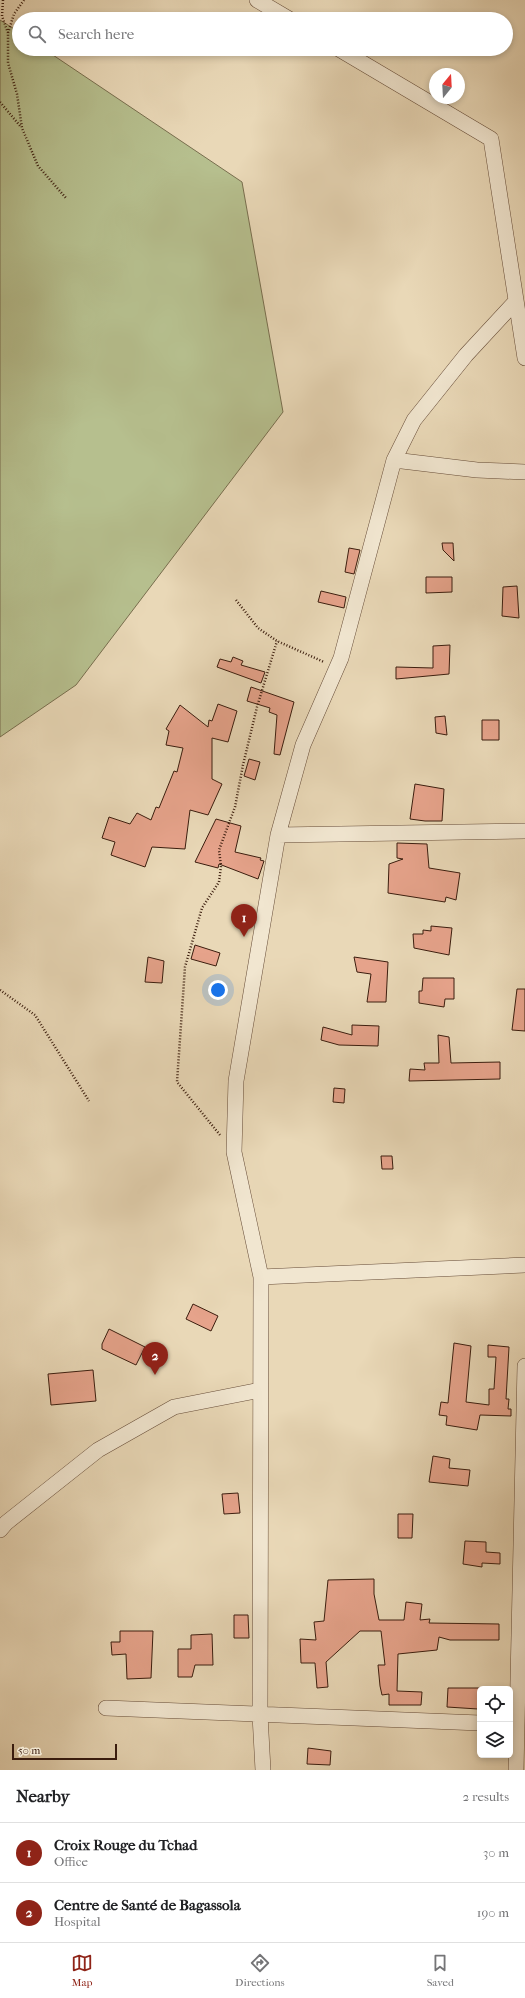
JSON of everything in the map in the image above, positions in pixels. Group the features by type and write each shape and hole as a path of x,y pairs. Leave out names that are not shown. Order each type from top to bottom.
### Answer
{"street":[{"path":"257,0 277,12"},
{"path":"351,56 491,139 525,358"},
{"path":"264,1770 260,1715 261,1277 234,1152 236,1081 278,835 303,745 341,658 394,460 414,420 466,355 516,301"},
{"path":"394,460 477,470 525,472"},
{"path":"278,835 525,831"},
{"path":"261,1277 525,1266"},
{"path":"516,1770 525,1366"},
{"path":"0,1530 6,1523 98,1450 174,1407 260,1390"},
{"path":"106,1708 477,1723"}],"path":[{"path":"3,0 2,16 8,33"},
{"path":"15,12 24,0"},
{"path":"12,20 8,33 8,63 16,94 22,128 38,166 66,198"},
{"path":"0,102 22,128"},
{"path":"236,600 258,628 277,641 336,668"},
{"path":"234,1152 177,1082 186,967 202,908 219,882 221,866 219,850 235,807 243,765 257,707 277,641"},
{"path":"0,990 34,1015 89,1101"}],"green space":[{"path":"0,20 12,28 12,56 54,56 242,182 283,412 76,685 0,737"}],"building":[{"path":"442,543 453,543 454,561 443,550"},
{"path":"349,548 360,550 354,574 345,572"},
{"path":"426,577 452,577 452,592 426,593"},
{"path":"517,586 519,618 502,616 503,587"},
{"path":"321,591 346,597 344,608 318,602"},
{"path":"450,645 449,674 396,679 396,667 433,668 433,646"},
{"path":"233,657 243,661 241,665 265,672 261,683 217,667 220,659 231,662"},
{"path":"251,687 294,702 280,755 274,754 277,715 269,712 270,708 247,701"},
{"path":"218,704 237,711 228,742 212,738 212,779 222,784 208,815 190,810 185,849 152,847 145,867 111,855 115,842 102,838 109,817 130,824 137,813 151,820 156,807 159,808 174,771 177,772 183,748 166,745 169,731 166,729 180,705 208,727 209,720 212,721"},
{"path":"445,716 447,735 436,733 435,717"},
{"path":"482,720 499,720 499,740 482,740"},
{"path":"249,759 260,762 255,780 244,776"},
{"path":"415,784 444,789 442,821 410,819"},
{"path":"216,819 241,826 235,852 261,858 260,860 264,861 258,879 219,864 218,868 195,862"},
{"path":"397,843 427,844 429,868 460,873 456,900 446,897 445,902 388,893 389,864 403,859 397,858"},
{"path":"431,926 452,928 449,955 414,948 413,934 423,934 423,930 431,931"},
{"path":"195,945 220,953 216,966 191,959"},
{"path":"148,957 164,961 162,983 145,982"},
{"path":"354,957 388,962 386,1002 367,1002 371,974 357,972"},
{"path":"423,978 454,978 454,999 445,999 444,1007 419,1003 419,991 422,991"},
{"path":"517,989 525,989 525,1031 512,1030"},
{"path":"352,1025 379,1026 378,1046 339,1045 321,1040 323,1027 352,1035"},
{"path":"438,1035 449,1037 451,1063 500,1062 500,1079 409,1081 410,1069 425,1070 424,1063 439,1063"},
{"path":"334,1088 345,1089 344,1103 333,1102"},
{"path":"381,1156 392,1156 393,1169 382,1169"},
{"path":"193,1304 218,1316 211,1331 186,1319"},
{"path":"109,1329 145,1347 136,1365 102,1349 102,1344"},
{"path":"454,1343 471,1346 466,1402 489,1405 489,1389 494,1389 496,1357 488,1357 488,1345 509,1347 506,1399 509,1399 508,1409 511,1409 511,1416 480,1415 477,1430 446,1425 447,1416 439,1415 441,1402 448,1403"},
{"path":"93,1370 96,1401 51,1405 48,1374"},
{"path":"433,1456 450,1459 449,1468 470,1470 468,1486 429,1482"},
{"path":"238,1493 240,1513 224,1514 222,1494"},
{"path":"398,1514 413,1514 412,1538 398,1538"},
{"path":"465,1541 486,1542 486,1552 500,1553 500,1564 482,1563 482,1567 463,1564"},
{"path":"374,1579 374,1594 379,1620 404,1620 406,1602 422,1604 420,1620 430,1619 429,1623 499,1624 499,1640 450,1640 439,1637 437,1650 398,1654 397,1691 422,1692 421,1705 389,1705 389,1694 382,1695 380,1686 378,1665 385,1665 381,1631 360,1631 326,1662 328,1687 317,1688 315,1663 301,1663 300,1639 316,1640 314,1622 324,1621 328,1580"},
{"path":"234,1615 248,1615 249,1638 234,1638"},
{"path":"120,1631 153,1631 151,1678 127,1679 126,1654 112,1655 111,1642 120,1642"},
{"path":"212,1634 213,1665 195,1665 192,1677 178,1677 178,1649 191,1649 191,1635"},
{"path":"448,1688 477,1688 477,1709 447,1707"},
{"path":"308,1748 331,1751 330,1765 307,1764"}],"place":[{"name":"Croix Rouge du Tchad","path":"244,937"},
{"name":"Centre de Santé de Bagassola","path":"155,1375"}]}
